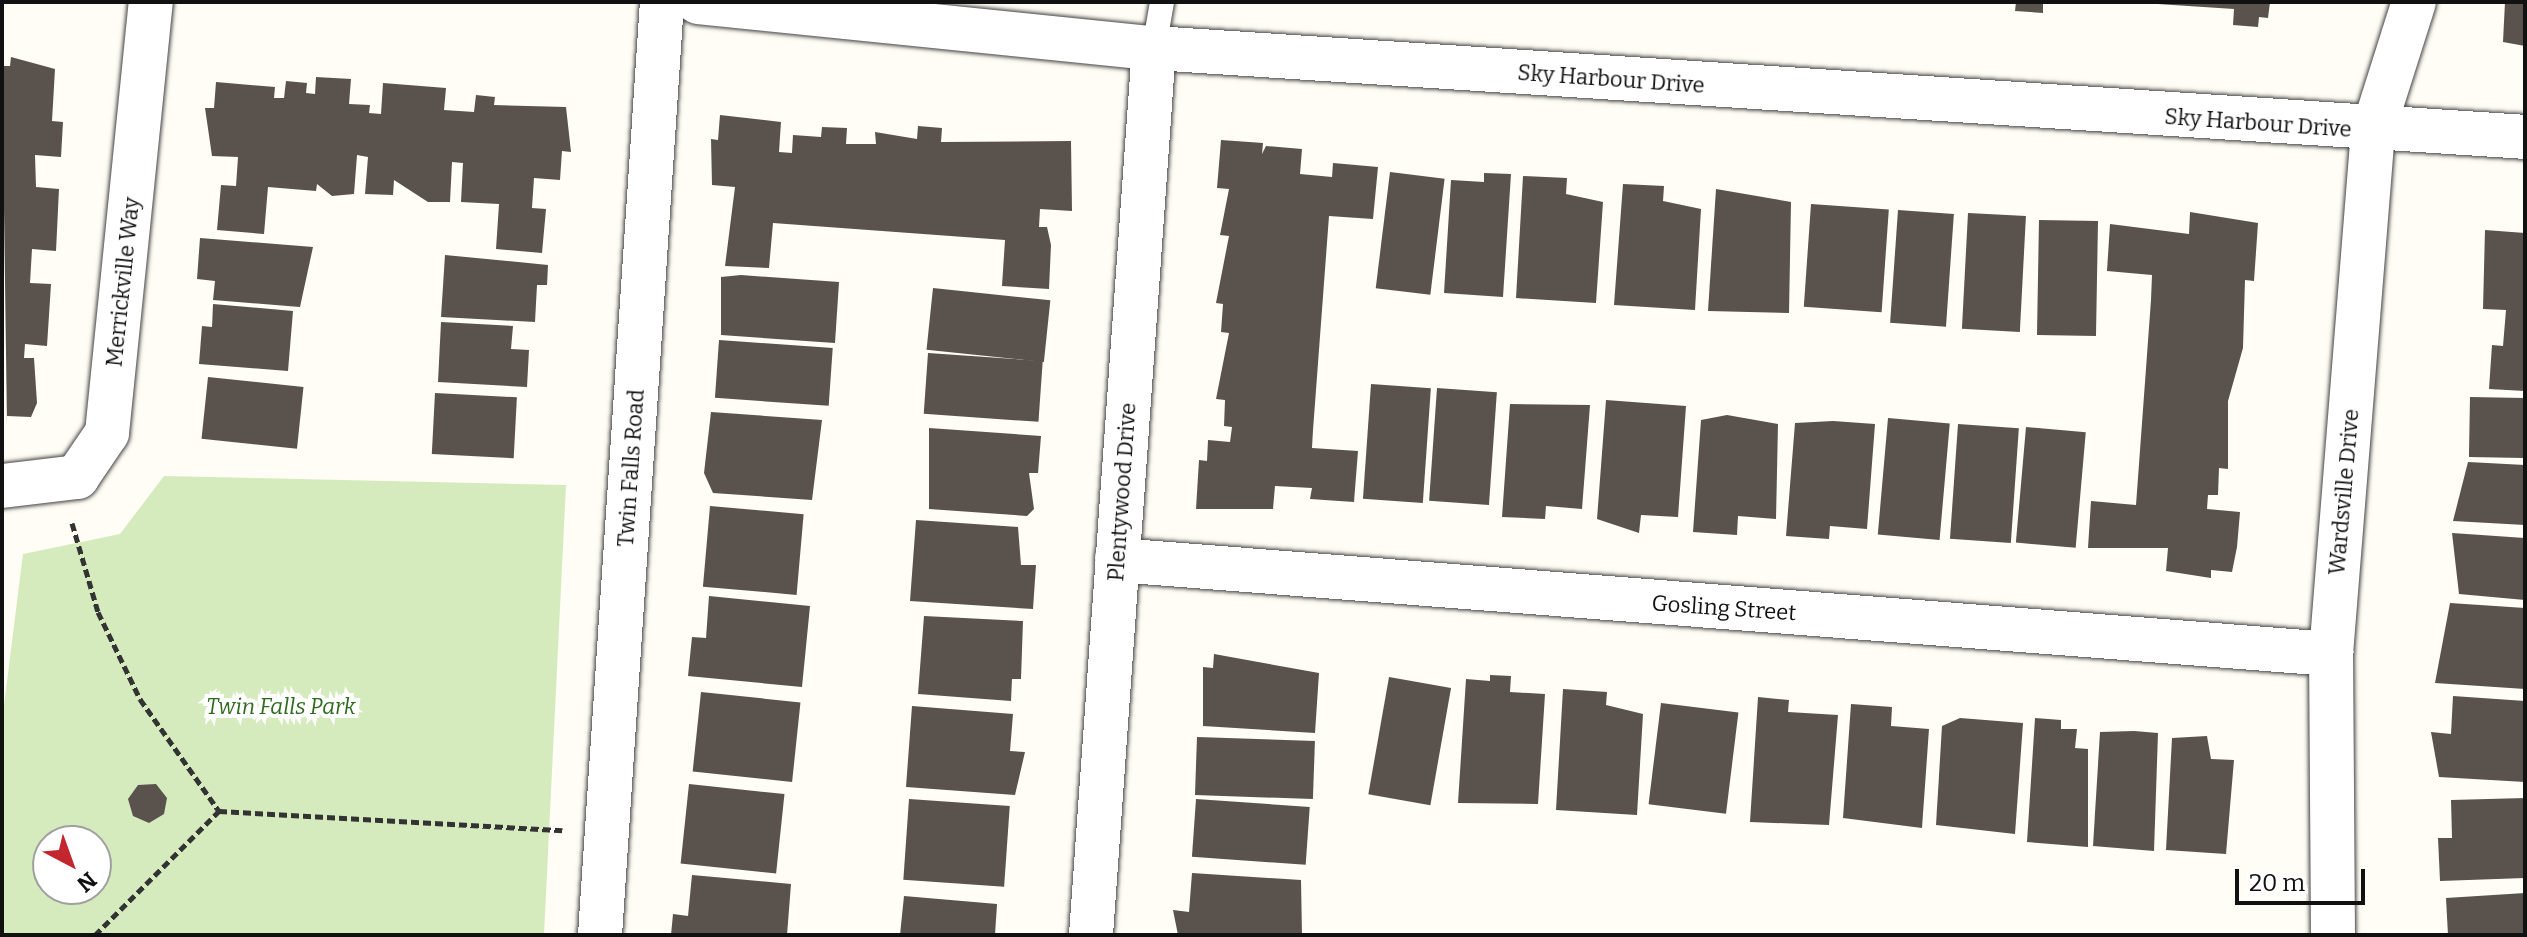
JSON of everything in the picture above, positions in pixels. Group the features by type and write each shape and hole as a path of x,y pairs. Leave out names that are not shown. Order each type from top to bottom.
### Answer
{"street":[{"name":"Merrickville Way","path":"59,481 77,477 107,433 151,2"},
{"name":"Twin Falls Road","path":"600,935 662,2"},
{"name":"Sky Harbour Drive","path":"698,2 1154,48 2373,131 2525,137"},
{"path":"2380,2 2395,52"},
{"name":"Wardsville Drive","path":"2333,935 2331,654 2373,131 2395,52 2414,2"},
{"name":"Plentywood Drive","path":"1091,935 1154,48"},
{"path":"2,486 59,481"},
{"name":"Gosling Street","path":"1117,560 2331,654"}],"lane":[{"path":"1154,48 1162,2"}],"path":[{"path":"59,481 98,612 119,656 140,699 219,811"},
{"path":"95,935 219,811 607,833"}],"green space":[{"name":"Twin Falls Park","path":"164,476 566,485 544,935 2,935 2,721 23,554 120,534"}],"building":[{"path":"2016,2 2043,2 2043,13 2015,11"},
{"path":"2127,2 2270,2 2268,18 2259,17 2258,27 2233,25 2234,9"},
{"path":"2505,2 2525,2 2525,46 2503,42"},
{"path":"11,57 55,69 52,121 63,122 61,157 35,155 36,187 59,189 56,251 32,249 30,283 51,284 47,346 25,344 24,358 34,358 37,403 31,417 7,416 7,425 2,66 10,66"},
{"path":"316,77 351,79 349,104 370,105 369,113 381,114 383,83 446,88 444,110 474,112 476,95 495,97 494,105 566,107 571,152 562,151 560,180 534,178 532,208 546,209 542,253 496,249 499,204 461,202 463,163 452,162 450,202 428,202 394,180 393,195 365,194 368,157 357,155 354,194 332,196 317,184 316,191 268,187 264,234 217,230 221,185 236,186 238,157 212,156 205,108 214,108 216,82 275,87 274,98 284,98 286,81 307,83 306,93 315,94"},
{"path":"720,115 781,122 779,152 792,153 793,135 821,137 822,127 847,128 846,144 876,144 875,132 917,139 918,126 942,128 941,142 1071,141 1072,211 1040,209 1039,227 1047,227 1051,245 1049,289 1002,286 1005,240 773,223 769,268 725,266 735,187 712,185 711,139 718,140"},
{"path":"1221,140 1263,143 1262,154 1266,146 1302,149 1300,174 1332,177 1333,163 1378,167 1373,219 1329,216 1313,430 1312,448 1358,451 1354,502 1310,499 1312,488 1275,486 1273,509 1196,509 1199,460 1207,461 1208,440 1230,442 1232,427 1224,426 1225,400 1216,399 1229,333 1221,332 1223,304 1216,303 1229,236 1220,235 1229,189 1217,188"},
{"path":"1390,172 1445,179 1430,295 1376,288"},
{"path":"1484,173 1511,174 1503,297 1444,293 1451,180 1484,182"},
{"path":"1523,176 1567,178 1566,194 1603,202 1596,303 1516,298"},
{"path":"1623,184 1664,186 1663,201 1701,209 1695,310 1614,305"},
{"path":"1716,189 1791,202 1789,313 1708,311"},
{"path":"1811,204 1889,209 1882,312 1804,307"},
{"path":"1898,210 1954,214 1946,327 1890,323"},
{"path":"2190,212 2258,223 2254,281 2245,280 2243,348 2228,401 2228,469 2219,468 2218,495 2208,495 2207,509 2240,512 2237,547 2232,572 2211,570 2211,578 2166,571 2168,548 2088,548 2091,501 2136,505 2151,300 2152,275 2107,271 2110,224 2189,234"},
{"path":"1968,213 2026,216 2020,332 1962,329"},
{"path":"2039,220 2098,221 2096,336 2037,335"},
{"path":"2485,230 2525,233 2525,391 2489,389 2492,345 2503,346 2506,310 2483,309"},
{"path":"200,238 313,247 300,307 213,300 215,281 197,279"},
{"path":"445,255 548,265 547,285 537,285 535,322 441,317"},
{"path":"741,275 839,282 835,343 721,335 721,277"},
{"path":"933,288 1050,300 1044,362 927,350"},
{"path":"213,304 293,311 288,371 199,364 202,326 212,327"},
{"path":"441,322 513,326 511,349 529,350 527,387 438,382"},
{"path":"719,340 833,348 829,406 715,398"},
{"path":"928,353 1043,361 1038,422 924,414"},
{"path":"208,377 303,387 297,449 202,439"},
{"path":"1371,384 1431,388 1423,503 1363,499"},
{"path":"1437,388 1497,392 1489,505 1429,501"},
{"path":"435,393 517,397 514,458 432,454"},
{"path":"2470,397 2525,398 2524,458 2469,457"},
{"path":"1606,400 1686,406 1678,517 1641,515 1639,533 1597,519"},
{"path":"1510,404 1590,405 1582,509 1546,506 1545,519 1502,517"},
{"path":"711,412 822,420 812,500 713,493 704,473"},
{"path":"1727,415 1778,424 1776,519 1738,516 1737,535 1693,532 1701,420"},
{"path":"1888,418 1950,423 1940,540 1878,535"},
{"path":"1833,421 1875,424 1867,529 1830,526 1829,539 1786,536 1795,423"},
{"path":"1958,424 2019,428 2011,543 1950,539"},
{"path":"2026,427 2086,432 2076,548 2016,543"},
{"path":"929,428 1041,436 1038,473 1029,473 1034,509 1027,516 929,509"},
{"path":"2468,462 2525,465 2525,525 2453,521"},
{"path":"710,506 804,514 797,595 703,587"},
{"path":"916,520 1018,527 1021,565 1036,565 1033,609 910,601"},
{"path":"2452,533 2525,538 2525,600 2459,594"},
{"path":"709,596 810,606 802,687 688,676 692,637 706,638"},
{"path":"2450,603 2525,608 2525,689 2435,683"},
{"path":"924,616 1023,621 1021,679 1012,679 1011,701 918,694"},
{"path":"1214,654 1319,673 1315,733 1203,726 1203,667 1213,668"},
{"path":"1490,675 1511,676 1510,692 1545,694 1538,804 1458,803 1466,679 1490,681"},
{"path":"1389,677 1451,688 1430,805 1368,794"},
{"path":"1563,689 1607,692 1606,705 1643,714 1637,815 1556,810"},
{"path":"701,692 800,702 792,782 693,772"},
{"path":"2453,696 2525,701 2525,782 2439,777 2431,732 2451,734"},
{"path":"1758,697 1789,700 1788,712 1838,715 1829,825 1750,822"},
{"path":"1661,703 1738,713 1726,814 1649,804"},
{"path":"1851,704 1892,707 1891,726 1929,729 1922,828 1843,818"},
{"path":"912,706 1013,714 1010,751 1025,752 1015,795 906,787"},
{"path":"1960,718 2023,723 2015,834 1936,825 1942,726"},
{"path":"2035,718 2061,720 2061,729 2077,729 2075,748 2088,749 2088,847 2027,842"},
{"path":"2100,732 2158,733 2154,851 2093,846"},
{"path":"2207,736 2211,759 2234,760 2226,854 2166,850 2172,738"},
{"path":"1197,737 1315,741 1313,799 1195,795"},
{"path":"156,784 167,798 164,814 149,823 133,816 128,799 138,785"},
{"path":"689,784 784,794 776,874 681,864"},
{"path":"2525,798 2525,878 2440,881 2438,838 2452,838 2451,800"},
{"path":"909,799 1010,806 1004,887 903,880"},
{"path":"1196,799 1310,807 1306,865 1192,857"},
{"path":"1192,873 1301,880 1302,935 1178,935 1173,910 1189,912"},
{"path":"692,875 791,884 787,935 671,935 673,914 688,916"},
{"path":"2525,893 2525,935 2448,935 2446,898"},
{"path":"904,896 997,904 995,935 900,935"}]}
